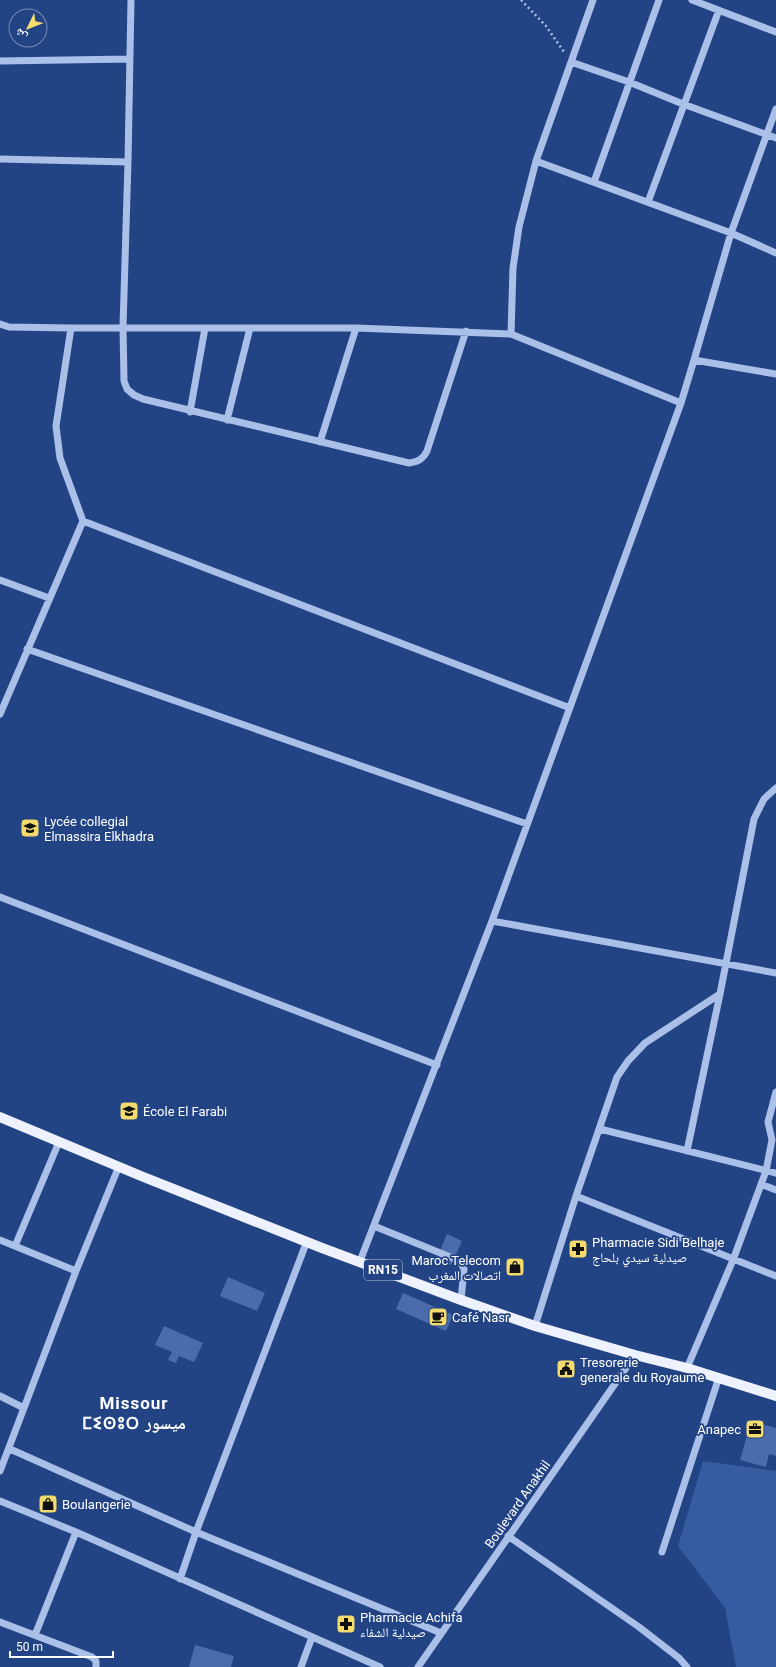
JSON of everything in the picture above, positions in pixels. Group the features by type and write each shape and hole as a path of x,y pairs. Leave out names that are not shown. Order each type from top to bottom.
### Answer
{"main road":[{"name":"RN15","path":"0,1117 360,1262 460,1300 535,1326 635,1355 719,1377 776,1396"}],"street":[{"path":"131,0 123,327 124,381 127,389 134,395 143,399 190,412 409,463 420,460 424,457 427,451 466,332"},
{"path":"510,334 515,247 536,161 593,0"},
{"path":"594,182 659,0"},
{"path":"692,0 776,32"},
{"path":"648,202 719,10"},
{"path":"0,61 129,59"},
{"path":"571,62 629,82 683,104 776,138"},
{"path":"360,1262 492,921 681,403 731,233 776,109"},
{"path":"0,158 128,162"},
{"path":"536,161 731,233 776,253"},
{"path":"0,324 9,327 72,328 356,328 510,334 681,403"},
{"path":"0,714 83,521 60,458 56,426 72,328"},
{"path":"190,412 205,328"},
{"path":"227,420 250,328"},
{"path":"320,442 356,328"},
{"path":"694,360 776,374"},
{"path":"83,521 570,708"},
{"path":"0,580 49,598"},
{"path":"27,649 527,824"},
{"path":"687,1151 727,963 754,819 764,799 776,788"},
{"path":"0,897 437,1065"},
{"path":"492,921 776,973"},
{"path":"535,1326 576,1196 618,1077 628,1061 645,1043 720,994"},
{"path":"687,1368 733,1260 766,1171 772,1140 768,1122 776,1092"},
{"path":"600,1129 766,1171 776,1172"},
{"path":"15,1246 59,1142"},
{"path":"0,1472 10,1449 76,1271 119,1166"},
{"path":"761,1184 776,1190"},
{"path":"576,1196 776,1276"},
{"path":"374,1226 460,1261 464,1269 460,1300"},
{"path":"0,1240 76,1271"},
{"path":"180,1579 196,1532 308,1241"},
{"name":"Boulevard Anakhil","path":"418,1667 635,1355"},
{"path":"662,1552 719,1377"},
{"path":"0,1396 24,1408"},
{"path":"10,1449 196,1532 441,1633"},
{"path":"0,1501 76,1532 380,1667"},
{"path":"35,1635 76,1532"},
{"path":"508,1536 639,1627 679,1658 687,1667"},
{"path":"0,1622 92,1657 96,1661 96,1667"},
{"path":"301,1667 312,1637"}],"path":[{"path":"521,0 546,26 571,62"}],"shaded area":[{"path":"703,1461 776,1471 776,1667 736,1667 725,1608 678,1546"}],"building":[{"path":"447,1234 462,1241 451,1265 437,1258"},
{"path":"228,1277 265,1293 257,1311 220,1296"},
{"path":"403,1293 453,1315 446,1331 396,1309"},
{"path":"164,1326 203,1343 194,1362 179,1356 176,1363 168,1360 172,1352 155,1345"},
{"path":"751,1421 776,1428 776,1456 769,1454 766,1467 740,1460"},
{"path":"195,1645 234,1656 231,1667 189,1667"}],"place":[{"name":"Lycée collegial Elmassira Elkhadra","path":"30,828"},
{"name":"École El Farabi","path":"129,1111"},
{"name":"Pharmacie Sidi Belhaje صيدلية سيدي بلحاج","path":"578,1249"},
{"name":"Maroc Telecom اتصالات المغرب","path":"515,1267"},
{"name":"Café Nasr","path":"438,1317"},
{"name":"Tresorerie generale du Royaume","path":"566,1369"},
{"name":"Anapec","path":"755,1429"},
{"name":"Boulangerie","path":"48,1504"},
{"name":"Pharmacie Achifa صيدلية الشفاء","path":"346,1624"}],"district":[{"name":"Missour ⵎⵉⵙⵓⵔ ميسور","path":"134,1413"}]}
